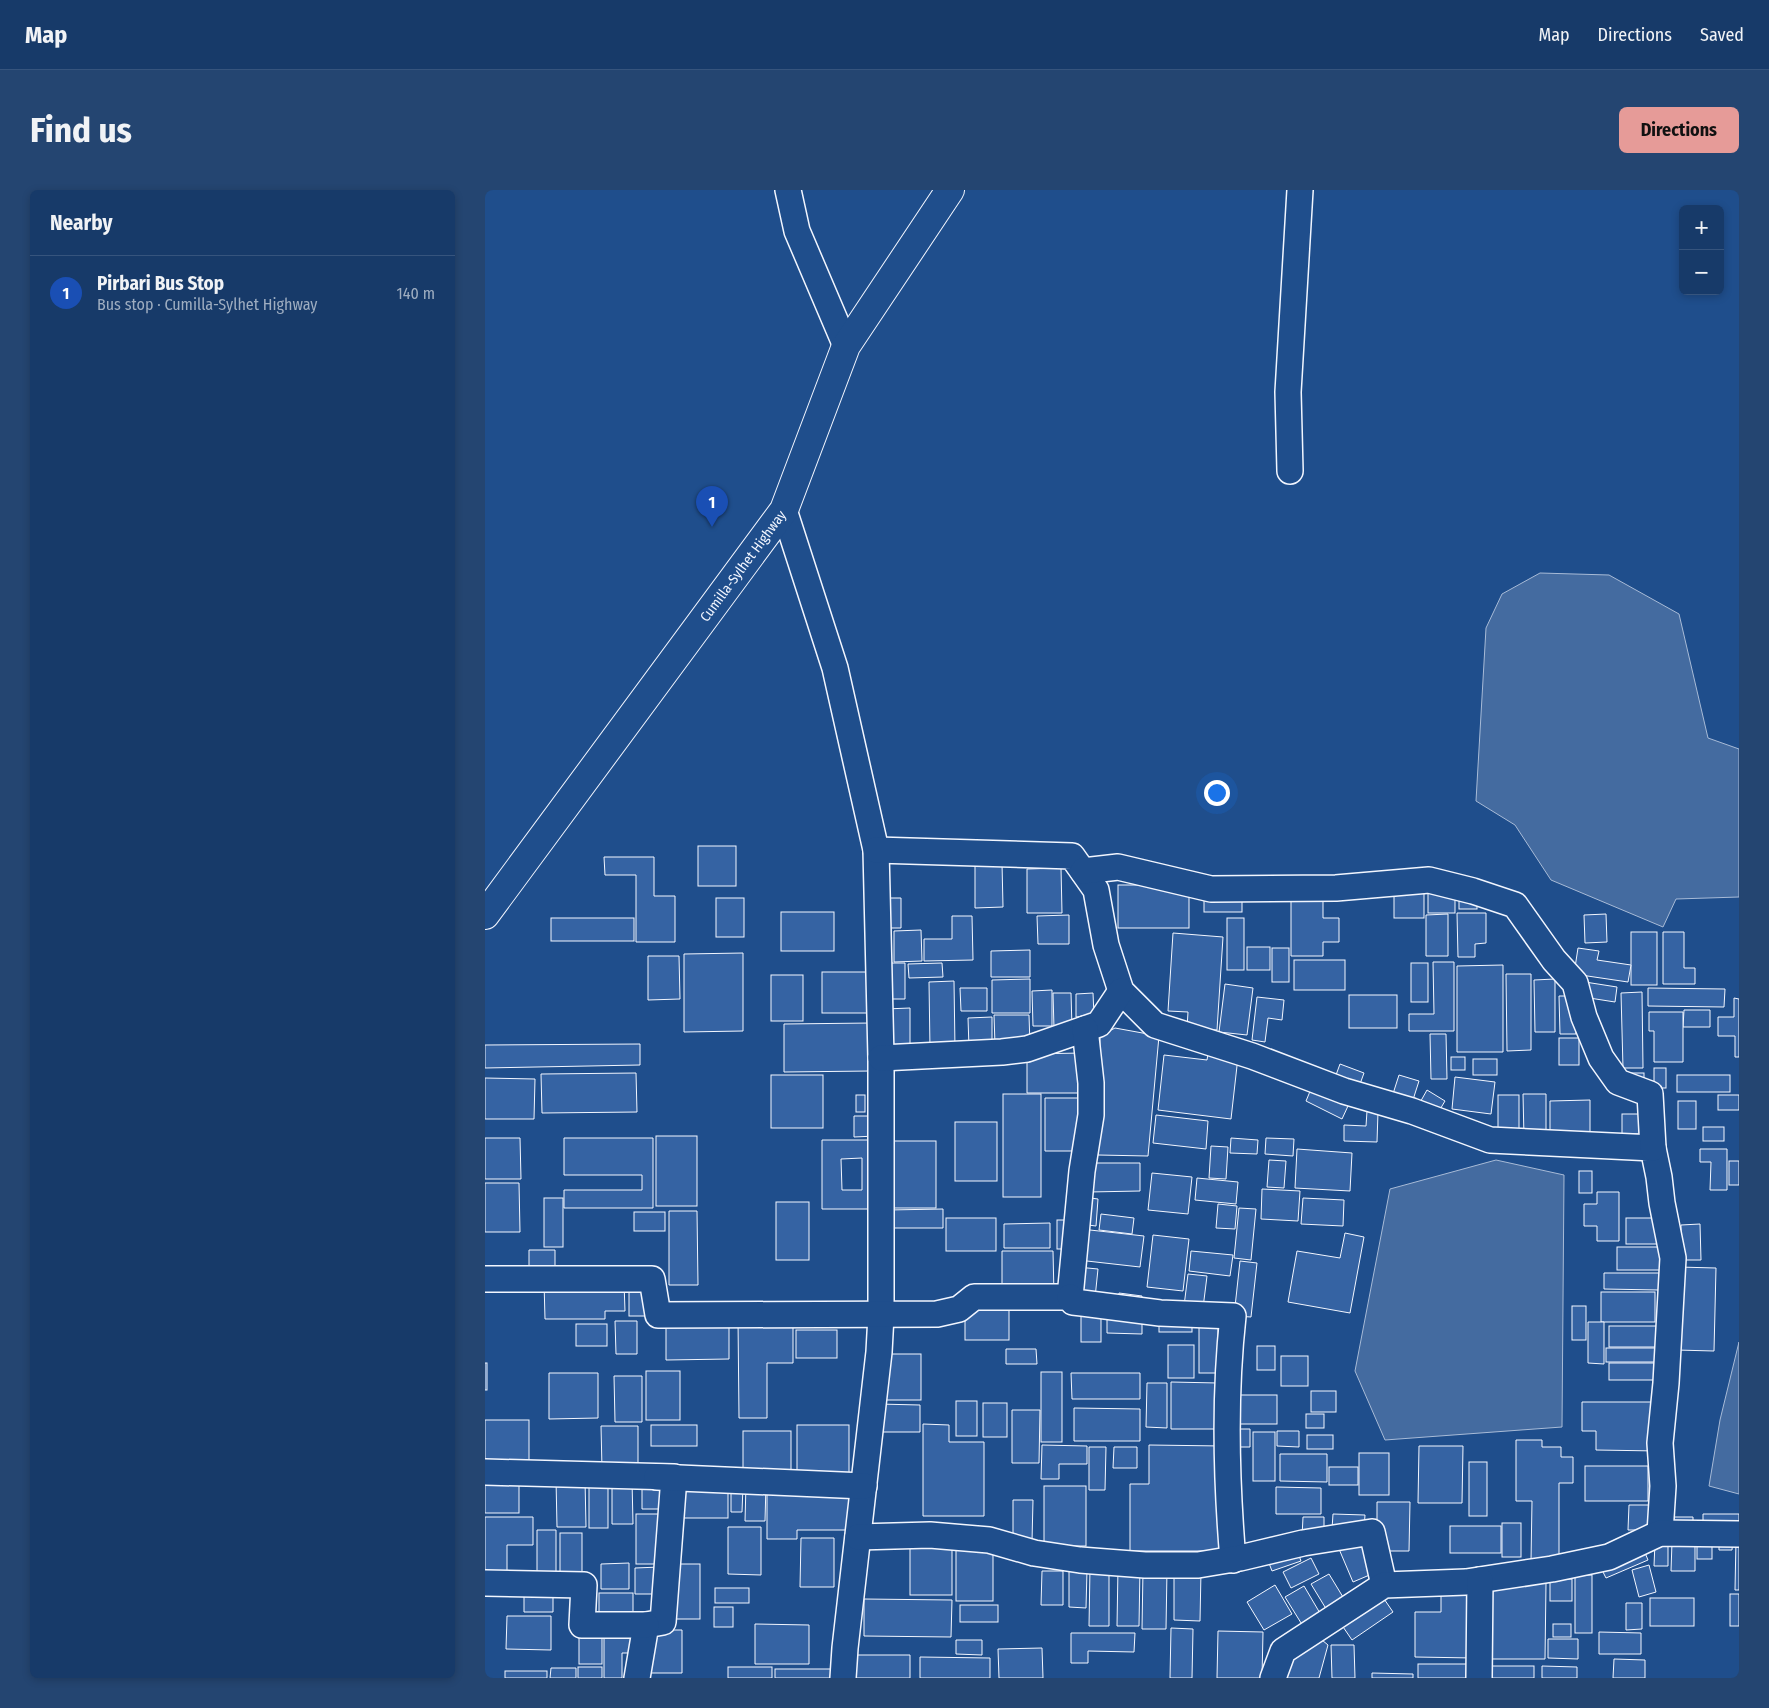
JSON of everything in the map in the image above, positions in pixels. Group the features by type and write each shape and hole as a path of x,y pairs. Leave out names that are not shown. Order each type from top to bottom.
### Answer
{"highway":[{"name":"Cumilla-Sylhet Highway","path":"485,915 784,510 846,346 950,190"}],"street":[{"path":"788,190 797,231 846,346"},
{"path":"1290,471 1288,392 1300,190"},
{"path":"784,510 835,668 875,850 881,1058 881,1315 879,1352 843,1678"},
{"path":"875,850 1072,856 1096,890 1106,945 1121,991 1155,1025 1252,1056 1344,1091 1412,1111 1490,1140 1653,1148"},
{"path":"1083,871 1117,867 1211,889 1336,888 1429,880 1473,891 1515,905 1554,960 1575,983 1584,1016 1601,1058 1618,1082 1650,1094 1653,1148 1673,1258 1666,1383 1660,1443 1663,1486 1660,1533"},
{"path":"881,1058 1027,1049 1099,1024 1121,991"},
{"path":"1085,1029 1091,1083 1091,1115 1082,1172 1070,1297 1073,1302 1160,1313 1233,1316 1228,1359 1227,1418 1228,1497 1233,1560"},
{"path":"485,1279 652,1280 658,1315 937,1314 959,1309 974,1297 1070,1297"},
{"path":"485,1471 864,1486"},
{"path":"485,1583 584,1585 583,1625 646,1625 663,1622 674,1477"},
{"path":"858,1537 930,1535 989,1540 1034,1553 1080,1560 1199,1566 1303,1543 1372,1532 1384,1585"},
{"path":"1273,1678 1283,1651 1384,1585 1466,1582 1552,1569 1609,1557 1660,1533 1739,1534"},
{"path":"1479,1678 1480,1580"},
{"path":"637,1678 646,1625"}],"water":[{"path":"1540,573 1609,575 1679,614 1708,738 1739,749 1739,897 1676,899 1663,927 1551,880 1515,825 1476,801 1486,628 1502,594"},
{"path":"1496,1160 1564,1175 1562,1427 1385,1440 1355,1371 1390,1189"},
{"path":"1739,1342 1739,1494 1709,1486 1720,1420"}],"building":[{"path":"698,846 736,846 736,886 698,886"},
{"path":"604,857 654,857 654,896 675,896 675,942 636,942 636,875 605,875"},
{"path":"1002,863 1003,907 975,908 975,864"},
{"path":"1061,868 1062,913 1027,913 1027,869"},
{"path":"1118,885 1189,885 1189,928 1118,928"},
{"path":"1394,888 1424,888 1424,918 1394,918"},
{"path":"1428,889 1455,889 1455,913 1428,913"},
{"path":"1291,890 1323,890 1323,918 1339,918 1339,942 1323,942 1323,956 1291,956"},
{"path":"1204,894 1242,894 1242,912 1204,912"},
{"path":"1459,895 1477,895 1477,909 1459,909"},
{"path":"716,898 744,898 744,937 716,937"},
{"path":"879,898 901,898 901,928 880,928"},
{"path":"781,912 834,912 834,951 781,951"},
{"path":"1457,913 1486,913 1486,943 1475,944 1475,957 1458,957"},
{"path":"1448,914 1448,956 1426,956 1426,915"},
{"path":"1606,914 1607,942 1585,943 1584,915"},
{"path":"1069,915 1069,944 1038,944 1037,916"},
{"path":"952,916 972,916 973,960 924,961 924,939 952,939"},
{"path":"551,918 634,918 634,941 551,941"},
{"path":"1227,918 1244,918 1244,970 1227,970"},
{"path":"921,930 922,961 894,962 894,931"},
{"path":"1631,932 1657,932 1657,985 1631,985"},
{"path":"1663,932 1684,932 1684,968 1695,968 1695,984 1663,984"},
{"path":"1173,933 1223,937 1217,1030 1187,1028 1188,1012 1168,1011"},
{"path":"1247,947 1270,947 1270,970 1247,970"},
{"path":"1272,948 1289,948 1289,982 1272,982"},
{"path":"1578,948 1599,951 1597,960 1631,965 1628,982 1574,974"},
{"path":"1030,950 1030,977 991,977 991,951"},
{"path":"743,953 743,1031 684,1032 684,954"},
{"path":"648,956 679,956 680,999 648,1000"},
{"path":"1294,960 1345,960 1345,990 1294,990"},
{"path":"1433,962 1454,962 1454,1031 1409,1031 1409,1014 1434,1014"},
{"path":"881,963 905,963 905,999 882,999"},
{"path":"942,963 943,977 909,978 908,964"},
{"path":"1411,963 1428,963 1428,1002 1411,1002"},
{"path":"1503,965 1503,1052 1457,1052 1457,966"},
{"path":"822,972 876,972 876,1013 822,1013"},
{"path":"1506,974 1531,974 1531,1050 1507,1051"},
{"path":"771,975 803,975 803,1021 771,1021"},
{"path":"1030,979 1030,1013 992,1013 992,980"},
{"path":"1555,979 1555,1032 1535,1032 1534,980"},
{"path":"954,981 955,1049 930,1049 929,982"},
{"path":"1585,982 1617,987 1615,1002 1583,997"},
{"path":"1225,984 1253,988 1247,1035 1219,1032"},
{"path":"960,988 987,988 987,1011 961,1011"},
{"path":"1648,988 1725,989 1724,1007 1648,1006"},
{"path":"1052,990 1052,1026 1033,1026 1032,991"},
{"path":"1642,992 1643,1068 1623,1068 1621,993"},
{"path":"1053,993 1071,993 1072,1028 1054,1029"},
{"path":"1093,993 1094,1016 1076,1017 1076,994"},
{"path":"1349,995 1397,995 1397,1028 1349,1028"},
{"path":"1559,996 1575,996 1576,1034 1560,1034"},
{"path":"1257,997 1284,1000 1282,1020 1268,1018 1265,1042 1252,1040"},
{"path":"1734,998 1739,999 1739,1057 1735,1057 1735,1036 1718,1036 1718,1017 1734,1017"},
{"path":"910,1008 910,1049 886,1050 885,1009"},
{"path":"1684,1010 1710,1010 1710,1027 1683,1027"},
{"path":"1649,1012 1683,1012 1683,1062 1654,1062 1654,1031 1649,1031"},
{"path":"994,1015 1029,1015 1030,1045 995,1045"},
{"path":"992,1017 992,1048 969,1048 968,1018"},
{"path":"871,1023 871,1071 784,1072 784,1024"},
{"path":"1115,1028 1159,1036 1148,1156 1098,1155 1100,1036"},
{"path":"1430,1034 1446,1034 1447,1079 1431,1079"},
{"path":"1559,1038 1579,1038 1579,1065 1559,1065"},
{"path":"640,1044 640,1065 485,1068 485,1045"},
{"path":"1082,1053 1082,1093 1027,1093 1027,1054"},
{"path":"1208,1054 1238,1057 1231,1119 1158,1110 1164,1055 1207,1060"},
{"path":"1451,1057 1465,1057 1465,1070 1451,1070"},
{"path":"1473,1059 1497,1059 1497,1075 1473,1075"},
{"path":"1340,1064 1364,1073 1360,1084 1336,1075"},
{"path":"1654,1068 1666,1068 1666,1088 1654,1088"},
{"path":"636,1073 637,1112 542,1113 541,1074"},
{"path":"1630,1073 1644,1073 1644,1083 1630,1083"},
{"path":"771,1075 823,1075 823,1128 771,1128"},
{"path":"1399,1075 1419,1081 1411,1106 1391,1100"},
{"path":"1677,1075 1730,1075 1730,1092 1677,1092"},
{"path":"1455,1077 1495,1082 1491,1114 1452,1109"},
{"path":"485,1078 535,1079 534,1119 485,1119"},
{"path":"1311,1089 1348,1106 1342,1119 1306,1101"},
{"path":"1427,1090 1445,1101 1436,1116 1418,1106"},
{"path":"1003,1094 1041,1094 1041,1197 1003,1197"},
{"path":"1523,1094 1546,1094 1546,1138 1524,1138"},
{"path":"856,1095 865,1095 865,1112 856,1112"},
{"path":"1498,1095 1519,1095 1519,1136 1498,1136"},
{"path":"1718,1095 1739,1095 1739,1110 1718,1110"},
{"path":"1045,1098 1080,1098 1081,1151 1045,1151"},
{"path":"1590,1100 1590,1138 1550,1138 1550,1101"},
{"path":"1678,1101 1696,1101 1696,1129 1678,1129"},
{"path":"1367,1111 1378,1112 1377,1142 1344,1141 1344,1125 1366,1126"},
{"path":"1622,1114 1642,1114 1642,1134 1622,1134"},
{"path":"1156,1115 1208,1121 1206,1149 1153,1143"},
{"path":"854,1116 876,1116 876,1136 854,1137"},
{"path":"955,1122 997,1122 997,1181 955,1181"},
{"path":"1703,1127 1724,1127 1724,1141 1703,1141"},
{"path":"656,1136 697,1136 697,1206 656,1206"},
{"path":"485,1138 520,1138 521,1179 485,1179"},
{"path":"564,1138 653,1138 653,1208 564,1208 564,1190 642,1190 642,1175 564,1175"},
{"path":"1231,1138 1258,1140 1257,1154 1230,1153"},
{"path":"1266,1138 1294,1139 1293,1156 1265,1154"},
{"path":"822,1140 875,1140 875,1209 822,1209","holes":["862,1158 862,1190 842,1190 841,1159"]},
{"path":"889,1141 936,1141 936,1208 889,1208"},
{"path":"1211,1146 1228,1147 1226,1179 1209,1178"},
{"path":"1297,1149 1352,1153 1350,1191 1295,1188"},
{"path":"1700,1149 1727,1149 1727,1190 1710,1190 1711,1162 1700,1162"},
{"path":"1269,1160 1286,1161 1284,1188 1267,1187"},
{"path":"1729,1161 1739,1161 1739,1185 1729,1185"},
{"path":"1088,1163 1140,1163 1140,1191 1089,1192"},
{"path":"1579,1171 1592,1171 1592,1193 1579,1193"},
{"path":"1152,1173 1192,1177 1188,1214 1148,1210"},
{"path":"1197,1178 1238,1182 1236,1204 1195,1200"},
{"path":"485,1183 519,1183 520,1232 485,1232"},
{"path":"1262,1189 1300,1191 1298,1221 1261,1219"},
{"path":"1597,1192 1619,1192 1619,1241 1597,1241 1597,1226 1584,1226 1584,1204 1597,1204"},
{"path":"1083,1197 1098,1199 1096,1226 1080,1224"},
{"path":"544,1198 563,1198 563,1247 544,1247"},
{"path":"1303,1198 1344,1200 1343,1226 1301,1224"},
{"path":"776,1202 809,1202 809,1260 776,1260"},
{"path":"1218,1204 1237,1206 1235,1229 1216,1228"},
{"path":"1239,1208 1256,1209 1251,1260 1234,1258"},
{"path":"943,1209 943,1228 887,1228 887,1210"},
{"path":"669,1211 697,1211 698,1285 669,1285"},
{"path":"634,1212 665,1212 665,1231 634,1231"},
{"path":"1101,1214 1134,1218 1132,1234 1099,1230"},
{"path":"946,1218 996,1218 996,1251 946,1251"},
{"path":"1626,1218 1660,1218 1660,1244 1626,1244"},
{"path":"1057,1220 1071,1220 1071,1249 1057,1249"},
{"path":"1050,1223 1050,1248 1004,1248 1004,1224"},
{"path":"1700,1224 1701,1260 1681,1260 1681,1225"},
{"path":"1081,1229 1144,1236 1140,1267 1078,1260"},
{"path":"1345,1233 1364,1237 1350,1313 1288,1302 1297,1251 1340,1258"},
{"path":"1153,1235 1189,1239 1183,1291 1147,1287"},
{"path":"1617,1247 1661,1247 1661,1270 1617,1270"},
{"path":"529,1250 555,1250 555,1274 529,1275"},
{"path":"1002,1251 1053,1251 1054,1294 1002,1294"},
{"path":"1191,1251 1233,1255 1230,1276 1189,1271"},
{"path":"1240,1261 1257,1263 1251,1317 1234,1316"},
{"path":"1077,1267 1098,1269 1095,1298 1074,1295"},
{"path":"1678,1267 1716,1268 1714,1351 1676,1350"},
{"path":"1604,1273 1659,1273 1659,1290 1604,1289"},
{"path":"1188,1274 1207,1276 1203,1308 1184,1306"},
{"path":"544,1282 624,1282 625,1311 605,1311 605,1319 545,1319"},
{"path":"629,1288 648,1288 648,1316 629,1316"},
{"path":"1601,1292 1655,1292 1655,1322 1601,1322"},
{"path":"1119,1293 1142,1296 1140,1309 1117,1307"},
{"path":"1572,1306 1586,1306 1586,1340 1572,1340"},
{"path":"965,1307 1009,1307 1009,1340 965,1340"},
{"path":"1107,1313 1142,1313 1142,1334 1107,1333"},
{"path":"1081,1314 1101,1314 1101,1342 1081,1342"},
{"path":"1159,1319 1192,1319 1192,1332 1159,1332"},
{"path":"738,1320 793,1320 793,1363 767,1363 767,1418 739,1418"},
{"path":"615,1321 637,1321 637,1354 616,1354"},
{"path":"1588,1322 1604,1322 1604,1364 1588,1363"},
{"path":"729,1323 729,1359 666,1360 666,1324"},
{"path":"1199,1323 1218,1323 1218,1373 1199,1373"},
{"path":"576,1324 607,1324 607,1346 576,1346"},
{"path":"1609,1326 1660,1326 1660,1347 1609,1347"},
{"path":"796,1330 837,1330 837,1358 796,1358"},
{"path":"1168,1345 1194,1345 1194,1378 1168,1378"},
{"path":"1257,1346 1275,1346 1275,1370 1257,1370"},
{"path":"1606,1348 1656,1348 1656,1362 1606,1362"},
{"path":"1006,1349 1036,1349 1037,1364 1006,1364"},
{"path":"883,1354 921,1354 921,1400 883,1400"},
{"path":"1281,1356 1308,1356 1308,1386 1281,1386"},
{"path":"485,1363 487,1363 487,1390 485,1390"},
{"path":"1609,1363 1659,1363 1659,1380 1609,1380"},
{"path":"646,1371 680,1371 680,1420 646,1420"},
{"path":"1041,1372 1062,1372 1062,1442 1041,1442"},
{"path":"549,1373 598,1373 598,1418 549,1419"},
{"path":"1071,1373 1140,1373 1140,1399 1072,1399"},
{"path":"614,1376 642,1376 642,1422 615,1422"},
{"path":"1171,1382 1218,1383 1217,1429 1171,1429"},
{"path":"1147,1383 1167,1383 1167,1428 1146,1427"},
{"path":"1311,1391 1336,1391 1336,1412 1311,1412"},
{"path":"1230,1395 1277,1395 1277,1424 1230,1424"},
{"path":"956,1401 977,1401 977,1436 956,1436"},
{"path":"1582,1402 1659,1402 1658,1451 1596,1450 1596,1431 1582,1431"},
{"path":"983,1403 1007,1403 1007,1437 983,1437"},
{"path":"878,1404 920,1405 920,1432 877,1432"},
{"path":"1074,1408 1140,1409 1140,1441 1074,1441"},
{"path":"1012,1410 1040,1410 1039,1463 1012,1463"},
{"path":"1306,1414 1324,1414 1324,1428 1306,1428"},
{"path":"485,1420 529,1420 529,1462 485,1462"},
{"path":"923,1424 949,1425 949,1442 984,1442 984,1516 923,1516"},
{"path":"651,1425 697,1425 697,1446 651,1446"},
{"path":"797,1425 849,1425 849,1479 797,1479"},
{"path":"601,1426 638,1426 638,1469 602,1469"},
{"path":"1234,1429 1250,1429 1250,1447 1233,1447"},
{"path":"743,1431 791,1431 791,1475 743,1475"},
{"path":"1277,1431 1299,1431 1299,1447 1277,1446"},
{"path":"1253,1432 1275,1432 1275,1481 1253,1481"},
{"path":"1307,1435 1333,1435 1333,1449 1307,1449"},
{"path":"1516,1440 1542,1440 1542,1447 1561,1447 1561,1457 1573,1457 1573,1483 1559,1483 1559,1561 1531,1561 1532,1501 1516,1501"},
{"path":"1042,1445 1087,1446 1087,1464 1059,1464 1059,1479 1041,1479"},
{"path":"1149,1445 1223,1446 1223,1551 1130,1551 1130,1484 1149,1484"},
{"path":"1419,1446 1463,1446 1462,1503 1418,1503"},
{"path":"1089,1447 1106,1447 1105,1490 1089,1490"},
{"path":"1114,1447 1137,1447 1137,1468 1113,1468"},
{"path":"1359,1453 1389,1453 1389,1495 1359,1495"},
{"path":"1280,1454 1327,1454 1327,1482 1280,1481"},
{"path":"1469,1462 1487,1462 1487,1516 1469,1516"},
{"path":"1585,1466 1648,1466 1648,1501 1585,1501"},
{"path":"1329,1467 1358,1467 1358,1485 1329,1485"},
{"path":"556,1479 585,1479 586,1527 557,1527"},
{"path":"612,1480 632,1480 633,1524 612,1524"},
{"path":"485,1481 519,1481 519,1513 485,1513"},
{"path":"678,1481 728,1481 728,1518 678,1518"},
{"path":"589,1482 608,1482 608,1528 589,1528"},
{"path":"746,1484 766,1484 765,1521 745,1521"},
{"path":"665,1486 665,1509 642,1509 642,1487"},
{"path":"731,1486 743,1486 742,1512 731,1512"},
{"path":"1044,1486 1086,1486 1086,1546 1044,1546"},
{"path":"767,1487 849,1488 849,1530 797,1530 797,1539 767,1539"},
{"path":"1276,1487 1321,1488 1321,1514 1276,1514"},
{"path":"1013,1500 1033,1500 1032,1542 1013,1542"},
{"path":"1377,1502 1410,1502 1409,1551 1377,1551"},
{"path":"1629,1505 1654,1505 1654,1530 1628,1530"},
{"path":"636,1514 664,1514 664,1564 636,1564"},
{"path":"1333,1514 1365,1515 1364,1530 1332,1529"},
{"path":"1703,1514 1739,1514 1739,1529 1703,1528"},
{"path":"485,1517 533,1517 533,1545 507,1545 507,1581 485,1581"},
{"path":"1303,1517 1324,1517 1324,1538 1302,1537"},
{"path":"1665,1517 1693,1517 1693,1530"},
{"path":"1502,1523 1521,1523 1521,1557 1502,1557"},
{"path":"1450,1526 1501,1526 1501,1553 1450,1553"},
{"path":"728,1527 761,1527 761,1575 728,1574"},
{"path":"537,1530 556,1530 556,1572 537,1573"},
{"path":"560,1533 582,1533 582,1576 560,1576"},
{"path":"1719,1537 1733,1537 1732,1550 1719,1550"},
{"path":"801,1538 834,1538 834,1587 800,1587"},
{"path":"1365,1538 1379,1571 1353,1582 1339,1549"},
{"path":"1697,1538 1712,1538 1712,1559 1697,1559"},
{"path":"1736,1539 1739,1539 1739,1590 1735,1590"},
{"path":"1655,1542 1668,1542 1668,1566 1654,1566"},
{"path":"1672,1542 1695,1543 1695,1571 1671,1571"},
{"path":"956,1545 993,1545 993,1601 956,1601"},
{"path":"910,1546 952,1546 952,1595 910,1595"},
{"path":"1296,1548 1301,1561 1272,1571 1267,1558"},
{"path":"1643,1548 1648,1560 1606,1578 1600,1566"},
{"path":"1311,1558 1319,1574 1291,1588 1283,1572"},
{"path":"629,1563 629,1589 601,1589 601,1564"},
{"path":"673,1564 700,1564 700,1619 673,1619"},
{"path":"1649,1565 1656,1592 1639,1597 1632,1570"},
{"path":"660,1567 660,1594 635,1594 635,1568"},
{"path":"1118,1567 1140,1567 1139,1626 1117,1626"},
{"path":"1090,1568 1109,1569 1109,1626 1089,1626"},
{"path":"1069,1570 1087,1570 1086,1608 1069,1607"},
{"path":"1143,1570 1167,1570 1166,1629 1142,1629"},
{"path":"1042,1571 1063,1571 1063,1605 1041,1605"},
{"path":"1174,1571 1201,1571 1200,1621 1174,1620"},
{"path":"1329,1574 1346,1602 1328,1612 1311,1584"},
{"path":"1575,1575 1592,1575 1592,1633 1575,1633"},
{"path":"1550,1579 1572,1579 1572,1601 1550,1601"},
{"path":"1487,1582 1546,1583 1545,1659 1486,1659"},
{"path":"1275,1585 1292,1614 1264,1630 1247,1602"},
{"path":"1304,1586 1324,1620 1306,1631 1285,1597"},
{"path":"1441,1587 1474,1587 1474,1658 1415,1657 1415,1612 1441,1612"},
{"path":"715,1588 749,1588 749,1603 715,1603"},
{"path":"599,1593 633,1593 633,1624 599,1624"},
{"path":"1380,1593 1393,1612 1352,1640 1339,1621"},
{"path":"553,1594 553,1612 524,1612 524,1595"},
{"path":"1730,1594 1739,1594 1739,1626 1730,1626"},
{"path":"1650,1598 1694,1598 1694,1626 1650,1626"},
{"path":"864,1599 952,1600 951,1637 864,1636"},
{"path":"1626,1603 1642,1603 1642,1629 1626,1630"},
{"path":"960,1605 998,1605 998,1622 960,1622"},
{"path":"714,1607 733,1607 733,1627 714,1627"},
{"path":"507,1616 551,1616 551,1650 506,1649"},
{"path":"755,1624 809,1625 809,1664 755,1664"},
{"path":"1553,1624 1571,1624 1571,1637 1553,1637"},
{"path":"579,1627 602,1627 602,1664 579,1664"},
{"path":"604,1628 638,1628 637,1653 622,1653 622,1678 604,1678"},
{"path":"1171,1628 1193,1629 1192,1678 1170,1678"},
{"path":"649,1630 682,1630 682,1673 648,1673"},
{"path":"1218,1631 1263,1632 1262,1678 1217,1678"},
{"path":"1599,1632 1641,1633 1641,1654 1599,1654"},
{"path":"1071,1633 1135,1633 1134,1652 1088,1651 1088,1663 1071,1663"},
{"path":"1316,1635 1328,1645 1319,1678 1278,1678"},
{"path":"1548,1639 1578,1639 1578,1659 1548,1658"},
{"path":"956,1640 982,1640 982,1655 956,1654"},
{"path":"1331,1645 1354,1645 1355,1678 1332,1678"},
{"path":"1042,1648 1043,1678 999,1678 998,1649"},
{"path":"851,1655 910,1655 910,1678 850,1678"},
{"path":"920,1657 990,1658 990,1678 920,1678"},
{"path":"1614,1659 1645,1660 1645,1678 1613,1678"},
{"path":"1418,1664 1472,1664 1472,1678 1418,1678"},
{"path":"1492,1666 1534,1666 1534,1678 1492,1678"},
{"path":"1542,1666 1577,1667 1577,1678 1542,1678"},
{"path":"578,1667 602,1667 602,1678 578,1678"},
{"path":"728,1667 772,1667 772,1678 728,1678"},
{"path":"551,1668 576,1668 576,1678 550,1678"},
{"path":"775,1669 835,1669 835,1678 775,1678"},
{"path":"505,1671 547,1671 547,1678 505,1678"},
{"path":"1372,1673 1413,1674 1413,1678 1372,1678"}],"place":[{"name":"Pirbari Bus Stop","path":"712,527"}]}
